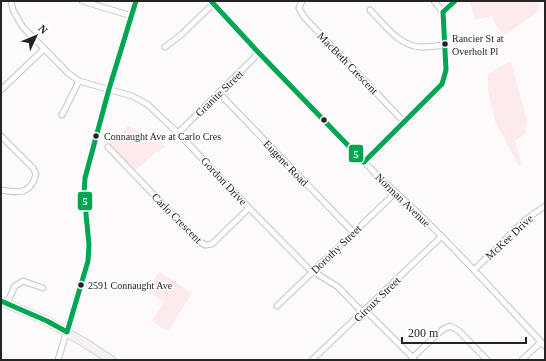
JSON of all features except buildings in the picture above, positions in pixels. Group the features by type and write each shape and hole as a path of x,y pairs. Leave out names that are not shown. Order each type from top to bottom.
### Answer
{"main road":[{"path":"4,302 47,320 111,360"}],"street":[{"name":"Gordon Drive","path":"11,1 13,10 20,23 68,73 79,81 140,99 154,110 308,268 338,287 413,359"},
{"path":"82,1 132,16"},
{"path":"58,360 88,261 89,245 84,193 85,178 109,89 136,1"},
{"name":"MacBeth Crescent","path":"302,1 299,8 304,17 404,122"},
{"path":"364,162 442,84 446,70 443,12 434,1"},
{"path":"443,12 455,1"},
{"path":"165,47 182,34 214,2"},
{"name":"Norman Avenue","path":"214,2 259,53 364,162 395,193 418,213 474,270 545,346"},
{"path":"370,10 397,38 407,44 419,47 445,45"},
{"path":"1,90 44,49"},
{"name":"Granite Street","path":"178,133 259,53"},
{"path":"62,115 79,81"},
{"name":"Eugene Road","path":"219,93 353,232"},
{"path":"1,136 33,168 36,174 35,181 24,191 1,191"},
{"name":"Carlo Crescent","path":"108,147 197,240 205,245 212,244 249,208"},
{"name":"Dorothy Street","path":"276,306 395,193"},
{"name":"McKee Drive","path":"474,270 525,220 545,206"},
{"name":"Giroux Street","path":"312,360 441,237"},
{"path":"4,302 15,286 23,281 43,288"},
{"path":"413,359 442,330 450,326 459,331 487,360"},
{"path":"522,360 541,342"}],"shaded area":[{"path":"470,1 539,1 538,11 505,35 498,28 492,16 475,20"},
{"path":"511,61 527,121 525,134 515,141 522,164 519,166 495,121 488,90 488,74"},
{"path":"128,126 162,141 165,147 155,153 135,171 108,145"},
{"path":"159,272 192,293 168,331 152,321 164,302 147,291"}],"transit line":[{"name":"5","path":"1,301 47,321 67,332 88,261 89,245 84,193 85,178 109,89 136,1"},
{"name":"5","path":"211,1 364,162 442,84 446,70 443,12 455,1"}],"place":[{"name":"Rancier St at Overholt Pl","path":"445,44"},
{"name":"Connaught Ave at Carlo Cres","path":"96,136"},
{"name":"2591 Connaught Ave","path":"81,285"}]}
